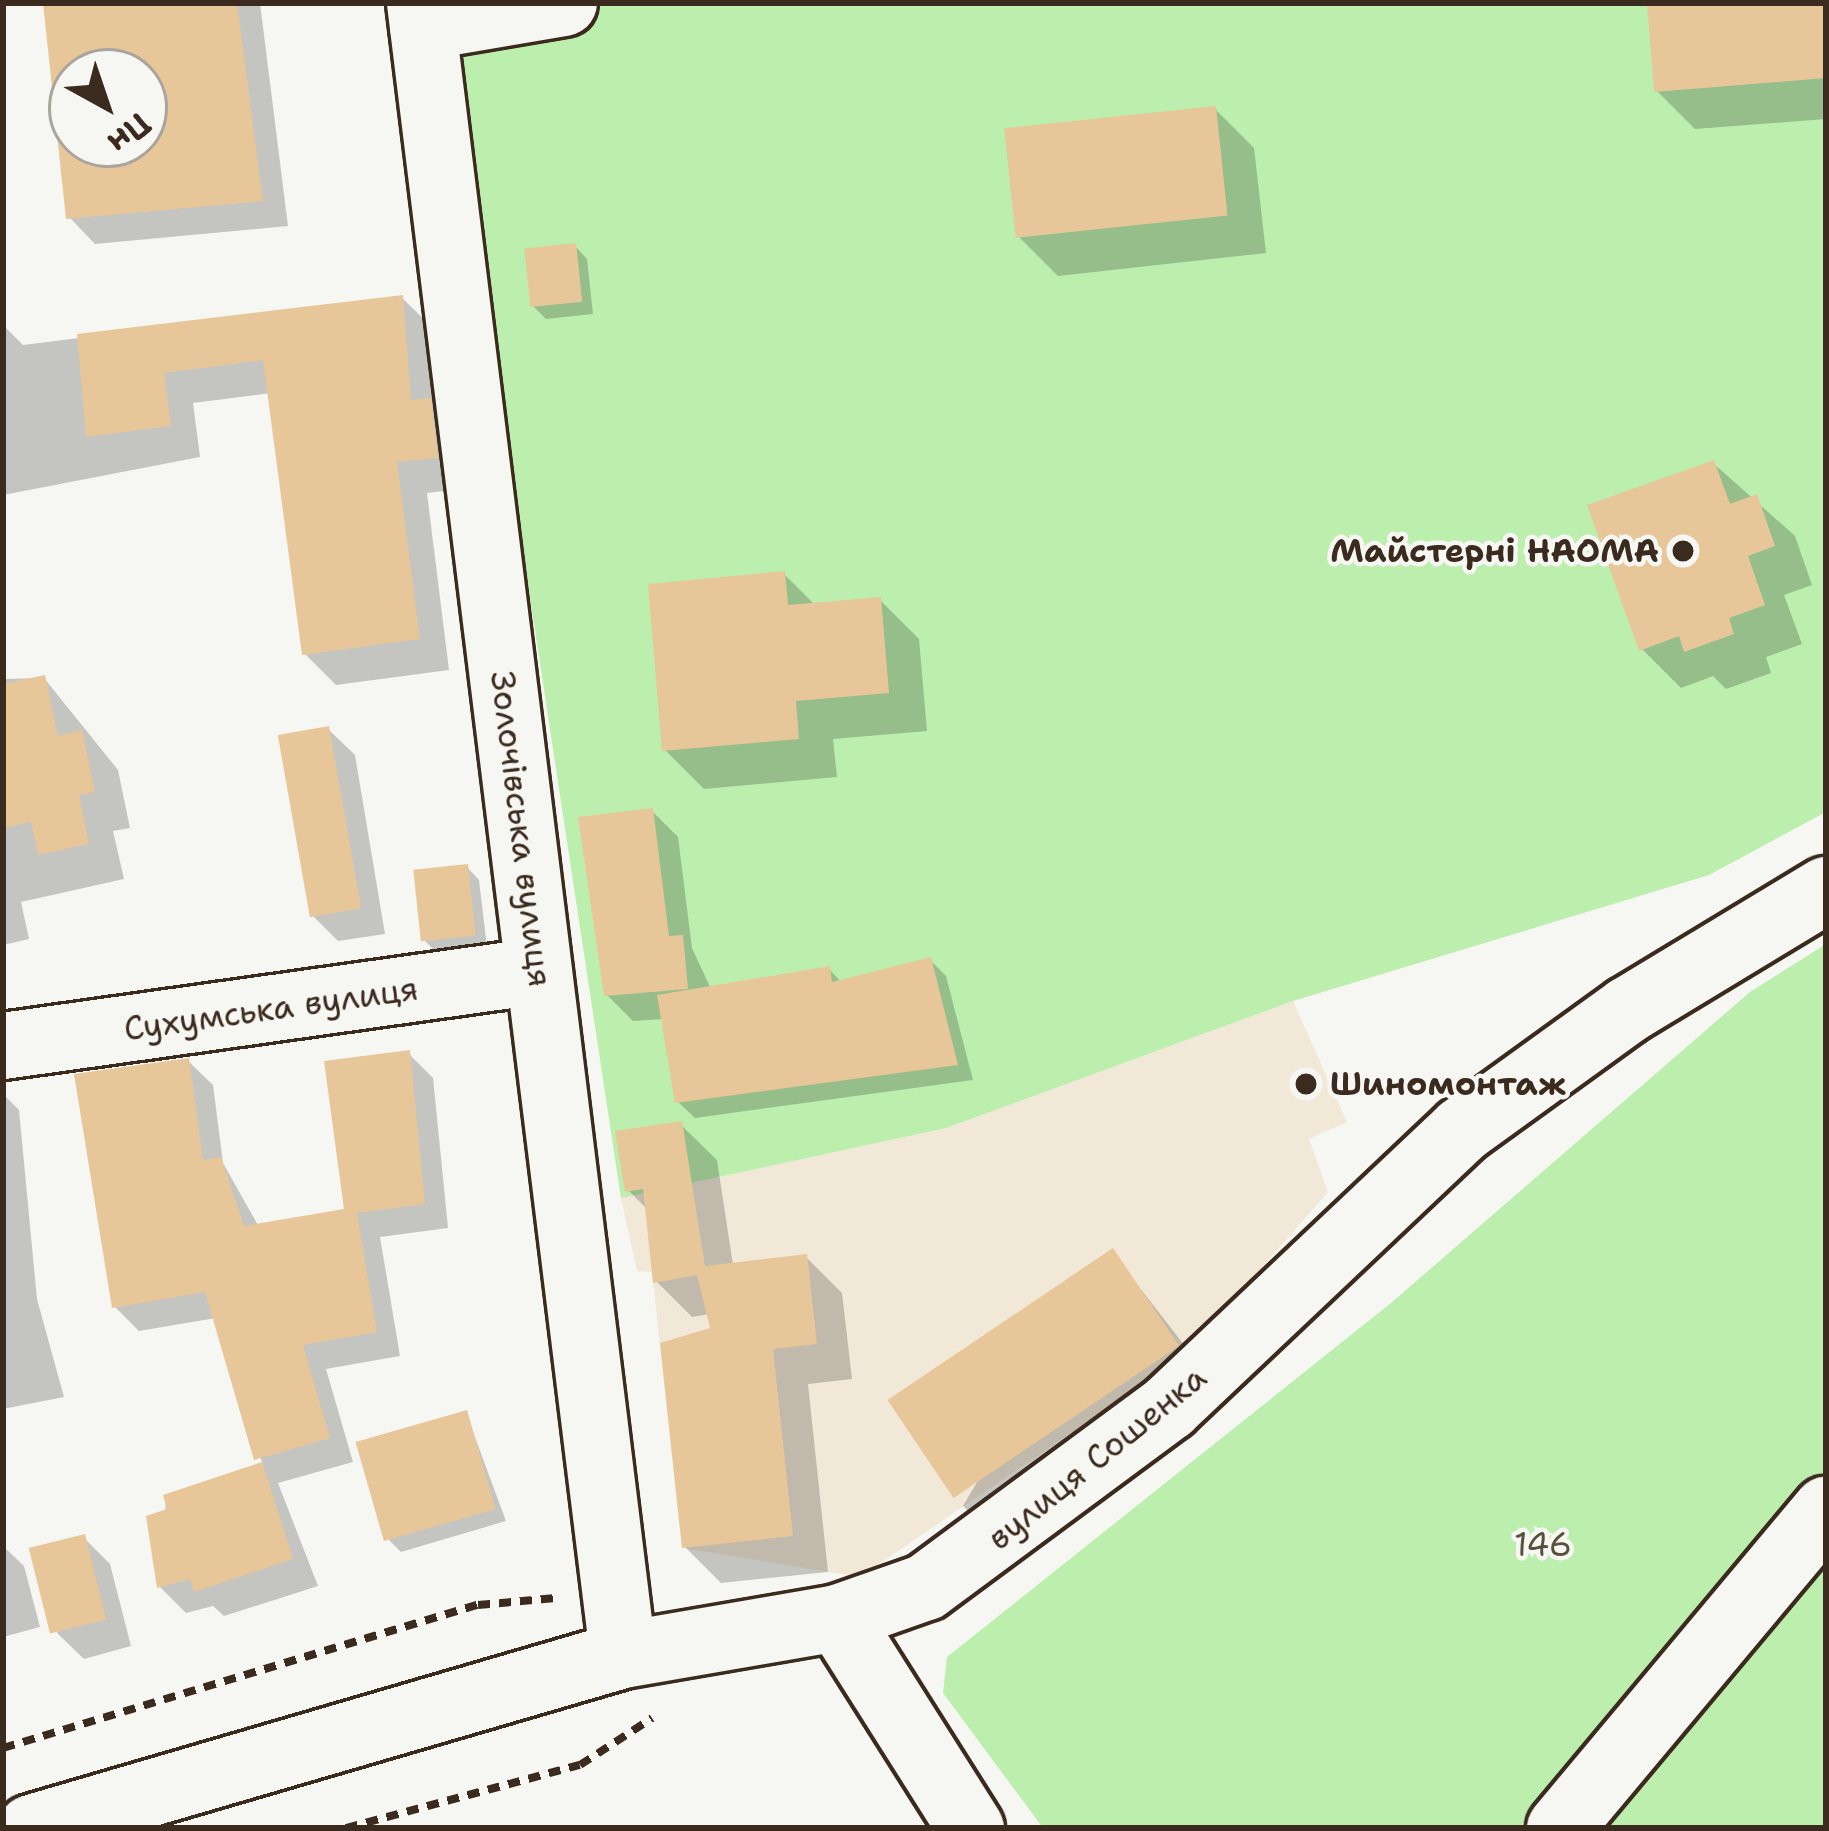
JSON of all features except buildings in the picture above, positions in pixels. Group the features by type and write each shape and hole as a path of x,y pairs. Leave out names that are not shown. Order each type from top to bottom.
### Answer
{"street":[{"path":"421,15 564,3"},
{"name":"Золочівська вулиця","path":"421,15 620,1623"},
{"name":"вулиця Сошенка","path":"31,1828 620,1623 838,1618 926,1587 1032,1518 1169,1407 1462,1130 1628,1010 1826,890"},
{"name":"Сухумська вулиця","path":"3,1046 538,971"},
{"path":"1560,1828 1826,1510"},
{"path":"838,1618 971,1828"}],"path":[{"path":"3,1748 478,1605 620,1623"}],"shaded area":[{"path":"1293,1001 1347,1122 1309,1139 1328,1192 1185,1355 860,1577 682,1548 652,1272 637,1271 621,1198 946,1128"}],"green space":[{"path":"440,3 1826,3 1826,812 1709,875 1293,1001 946,1128 621,1198"},
{"name":"146","path":"1826,944 1826,1828 1043,1828 943,1693 947,1657 1391,1303 1750,992"}],"place":[{"name":"Майстерні НАОМА","path":"1683,551"},
{"name":"Шиномонтаж","path":"1306,1084"}]}
